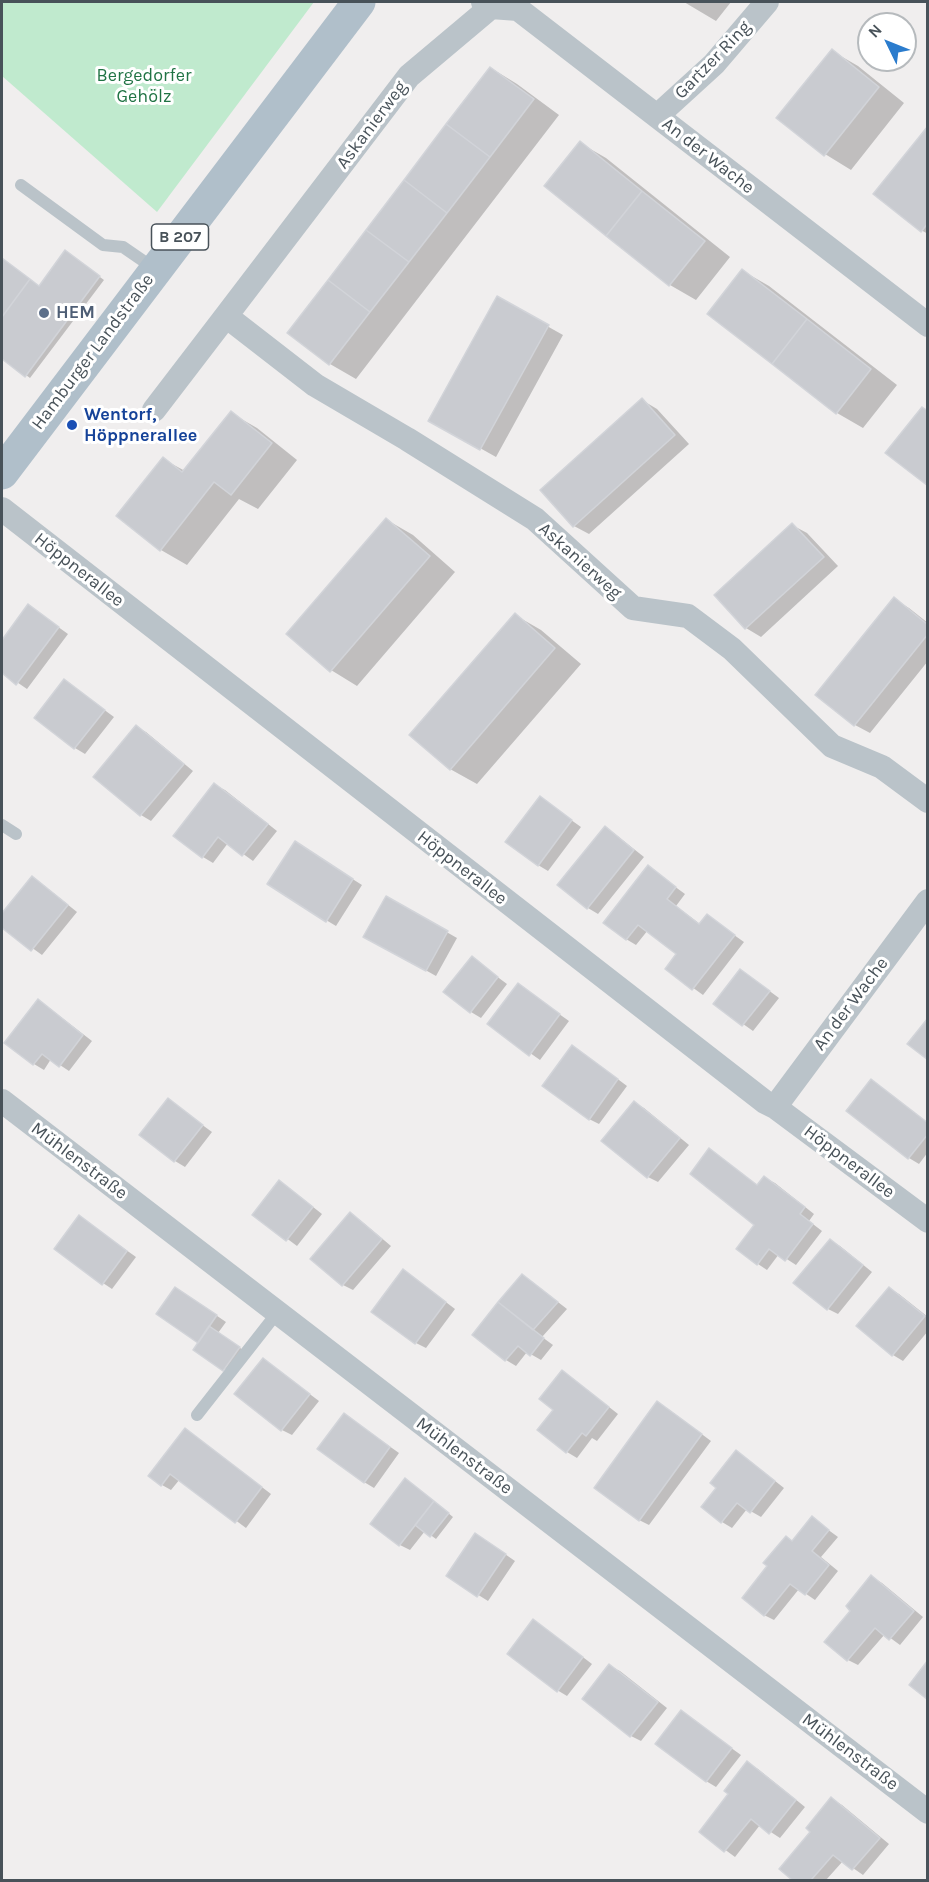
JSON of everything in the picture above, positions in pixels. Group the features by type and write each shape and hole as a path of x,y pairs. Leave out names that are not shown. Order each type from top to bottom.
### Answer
{"main road":[{"name":"Hamburger Landstraße","path":"2,473 359,2"}],"street":[{"name":"Gartzer Ring","path":"657,116 714,64 767,2"},
{"name":"An der Wache","path":"487,4 518,9 927,325"},
{"name":"Askanierweg","path":"154,410 410,76 487,4"},
{"name":"Askanierweg","path":"226,316 315,385 407,439 534,519 633,608 688,616 732,649 832,746 882,767 927,801"},
{"name":"Höppnerallee","path":"2,509 765,1102 775,1107 927,1221"},
{"name":"An der Wache","path":"775,1107 927,901"},
{"name":"Mühlenstraße","path":"2,1101 927,1812"}],"lane":[{"path":"21,185 103,245 123,247 156,270"},
{"path":"2,825 16,834"},
{"path":"197,1415 278,1313"}],"green space":[{"name":"Bergedorfer Gehölz","path":"2,2 314,2 157,212 2,76"}],"building":[{"path":"832,49 857,69 857,72 860,72 879,87 824,156 776,118"},
{"path":"490,67 534,99 490,157 446,124"},
{"path":"446,124 490,157 447,213 404,180"},
{"path":"928,126 928,223 921,232 873,194"},
{"path":"580,141 642,191 606,236 544,186"},
{"path":"404,180 447,213 409,262 366,230"},
{"path":"642,191 705,241 669,286 606,236"},
{"path":"366,230 409,262 370,312 328,280"},
{"path":"65,250 100,276 25,377 2,359 2,317 30,279 39,286"},
{"path":"2,258 30,279 2,317"},
{"path":"742,269 807,319 772,364 707,314"},
{"path":"328,280 370,312 329,365 287,333"},
{"path":"497,296 549,325 480,450 428,421"},
{"path":"807,319 871,369 836,414 772,364"},
{"path":"642,398 675,435 573,527 540,490"},
{"path":"922,407 928,411 928,486 885,453"},
{"path":"231,411 272,443 231,495 214,482 160,551 116,516 163,457 182,472"},
{"path":"386,518 430,556 330,672 286,634"},
{"path":"792,523 824,557 745,629 714,595"},
{"path":"894,597 928,625 928,634 854,726 815,695"},
{"path":"28,604 59,627 16,685 2,673 2,640"},
{"path":"515,613 555,648 450,770 409,735"},
{"path":"64,679 105,710 74,749 34,718"},
{"path":"136,725 184,764 140,816 93,777"},
{"path":"214,783 268,824 242,856 218,837 202,858 173,836"},
{"path":"540,796 572,820 538,866 505,842"},
{"path":"605,826 634,850 587,909 557,885"},
{"path":"295,841 353,879 326,922 267,884"},
{"path":"648,865 676,887 667,899 699,924 707,914 735,935 692,990 665,969 676,954 638,925 626,940 603,923"},
{"path":"32,876 68,905 31,951 2,928 2,913"},
{"path":"386,896 448,931 426,971 363,937"},
{"path":"472,956 498,977 470,1013 443,992"},
{"path":"740,969 770,991 742,1026 713,1004"},
{"path":"518,983 560,1014 529,1056 487,1024"},
{"path":"38,999 83,1035 59,1067 42,1054 33,1065 4,1043"},
{"path":"928,1018 928,1060 907,1044"},
{"path":"572,1045 618,1079 589,1120 542,1086"},
{"path":"871,1079 928,1123 928,1134 908,1159 846,1111"},
{"path":"168,1098 203,1125 174,1162 139,1135"},
{"path":"634,1101 680,1138 647,1178 601,1141"},
{"path":"709,1148 757,1185 764,1176 805,1207 800,1214 813,1224 785,1261 769,1249 757,1265 736,1249 754,1225 690,1174"},
{"path":"279,1180 313,1207 286,1241 252,1215"},
{"path":"350,1212 382,1239 342,1286 310,1259"},
{"path":"79,1215 127,1251 102,1285 54,1249"},
{"path":"830,1239 863,1265 827,1310 793,1283"},
{"path":"403,1269 446,1302 415,1344 371,1312"},
{"path":"522,1274 558,1302 533,1330 498,1302"},
{"path":"175,1287 217,1315 198,1343 156,1314"},
{"path":"889,1287 925,1316 892,1356 856,1326"},
{"path":"498,1302 544,1338 530,1356 518,1346 505,1361 472,1335"},
{"path":"209,1326 240,1347 223,1371 193,1350"},
{"path":"263,1358 310,1394 281,1431 234,1394"},
{"path":"562,1370 609,1407 586,1436 582,1433 566,1453 537,1430 553,1410 539,1399"},
{"path":"657,1401 702,1434 639,1521 594,1488"},
{"path":"344,1413 390,1447 364,1483 317,1449"},
{"path":"185,1428 262,1487 235,1523 170,1474 161,1486 148,1476"},
{"path":"736,1450 775,1481 750,1513 737,1503 721,1523 701,1507 716,1488 710,1483"},
{"path":"405,1478 434,1501 399,1546 370,1524"},
{"path":"434,1501 449,1513 430,1537 415,1525"},
{"path":"812,1516 829,1530 812,1551 829,1565 805,1595 790,1584 764,1616 742,1598 767,1566 763,1563 786,1536 792,1541"},
{"path":"475,1533 506,1554 477,1597 446,1576"},
{"path":"871,1575 914,1611 889,1640 875,1628 847,1661 824,1642 850,1611 846,1606"},
{"path":"533,1619 583,1657 557,1692 507,1654"},
{"path":"928,1660 928,1700 909,1685"},
{"path":"609,1664 658,1702 630,1737 582,1699"},
{"path":"681,1710 732,1748 706,1782 655,1744"},
{"path":"747,1761 796,1800 769,1834 751,1819 724,1852 699,1832 728,1794 724,1791"},
{"path":"831,1797 880,1838 852,1870 833,1855 811,1880 792,1880 779,1869 810,1832 806,1828"}],"place":[{"name":"HEM","path":"44,313"},
{"name":"Wentorf, Höppnerallee","path":"72,425"}]}
